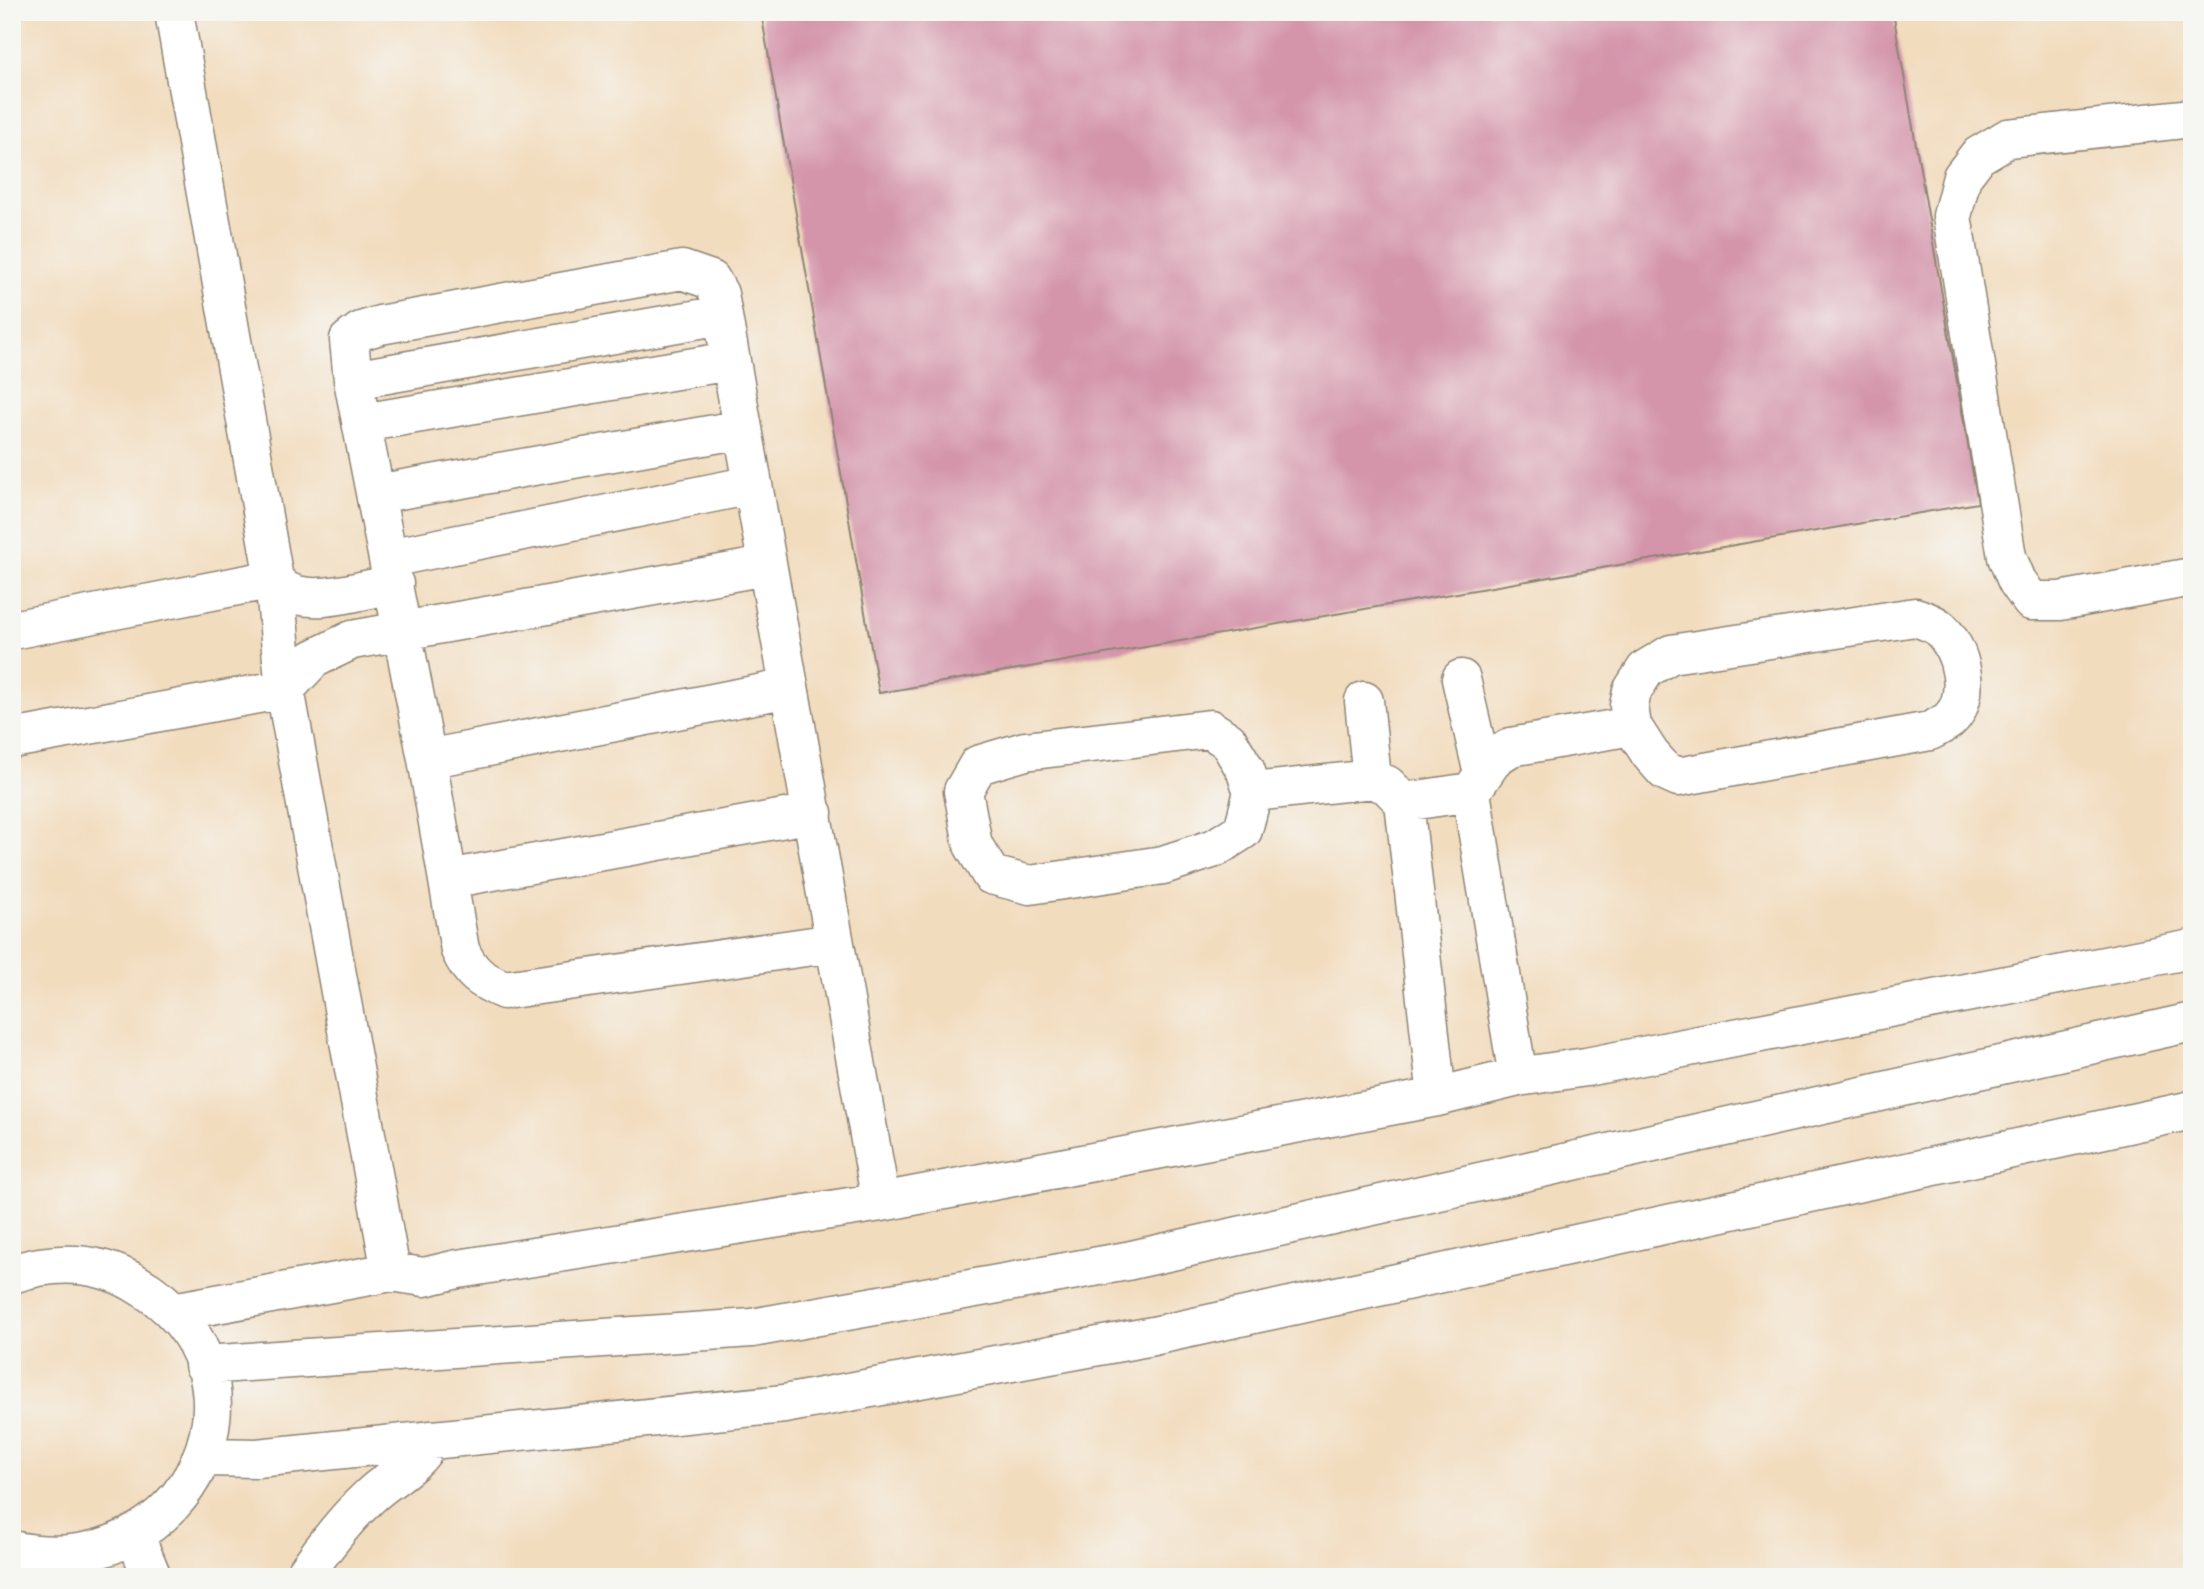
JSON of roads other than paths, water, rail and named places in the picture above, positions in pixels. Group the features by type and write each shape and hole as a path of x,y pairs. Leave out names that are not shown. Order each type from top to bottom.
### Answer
{"street":[{"path":"174,12 274,579 285,689 391,1272"},
{"path":"2192,118 2008,138 1978,156 1962,177 1952,216 2007,557 2017,581 2031,601 2060,601 2192,577"},
{"path":"834,943 504,990 484,981 468,967 460,950 427,759 353,380 349,340 360,331 380,324 682,270 711,280 719,293 881,1202"},
{"path":"353,380 722,315"},
{"path":"362,423 730,361"},
{"path":"376,494 743,429"},
{"path":"274,579 285,590 303,597 327,596 391,571 752,485"},
{"path":"12,740 285,689 313,659 352,640 766,566"},
{"path":"12,629 274,579"},
{"path":"1915,617 1940,628 1958,654 1963,672 1960,701 1950,719 1930,731 1678,777 1665,771 1632,726 1629,706 1632,691 1646,669 1671,654 1915,617"},
{"path":"1461,679 1518,1077"},
{"path":"427,759 789,688"},
{"path":"1364,701 1372,779"},
{"path":"1404,802 1477,783 1495,757 1511,747 1632,726"},
{"path":"1210,729 1228,741 1245,769 1253,792 1243,830 1215,848 1163,865 1030,885 991,875 973,845 963,791 978,765 1025,751 1210,729"},
{"path":"1253,792 1372,779 1388,785 1404,802 1437,1097"},
{"path":"448,879 813,813"},
{"path":"173,1312 391,1272 424,1277 458,1269 881,1202 1437,1097 1518,1077 1586,1068 2192,949"},
{"path":"204,1365 765,1325 1127,1261 2192,1022"},
{"path":"205,1457 257,1458 784,1404 1153,1336 2192,1110"},
{"path":"12,1274 32,1267 62,1264 93,1266 122,1276 149,1291 173,1312 191,1337 204,1365 211,1396 205,1457 193,1485 174,1510 152,1532 67,1569 12,1550"},
{"path":"303,1577 347,1520 372,1494 424,1454 430,1440"},
{"path":"136,1541 152,1577"}]}
